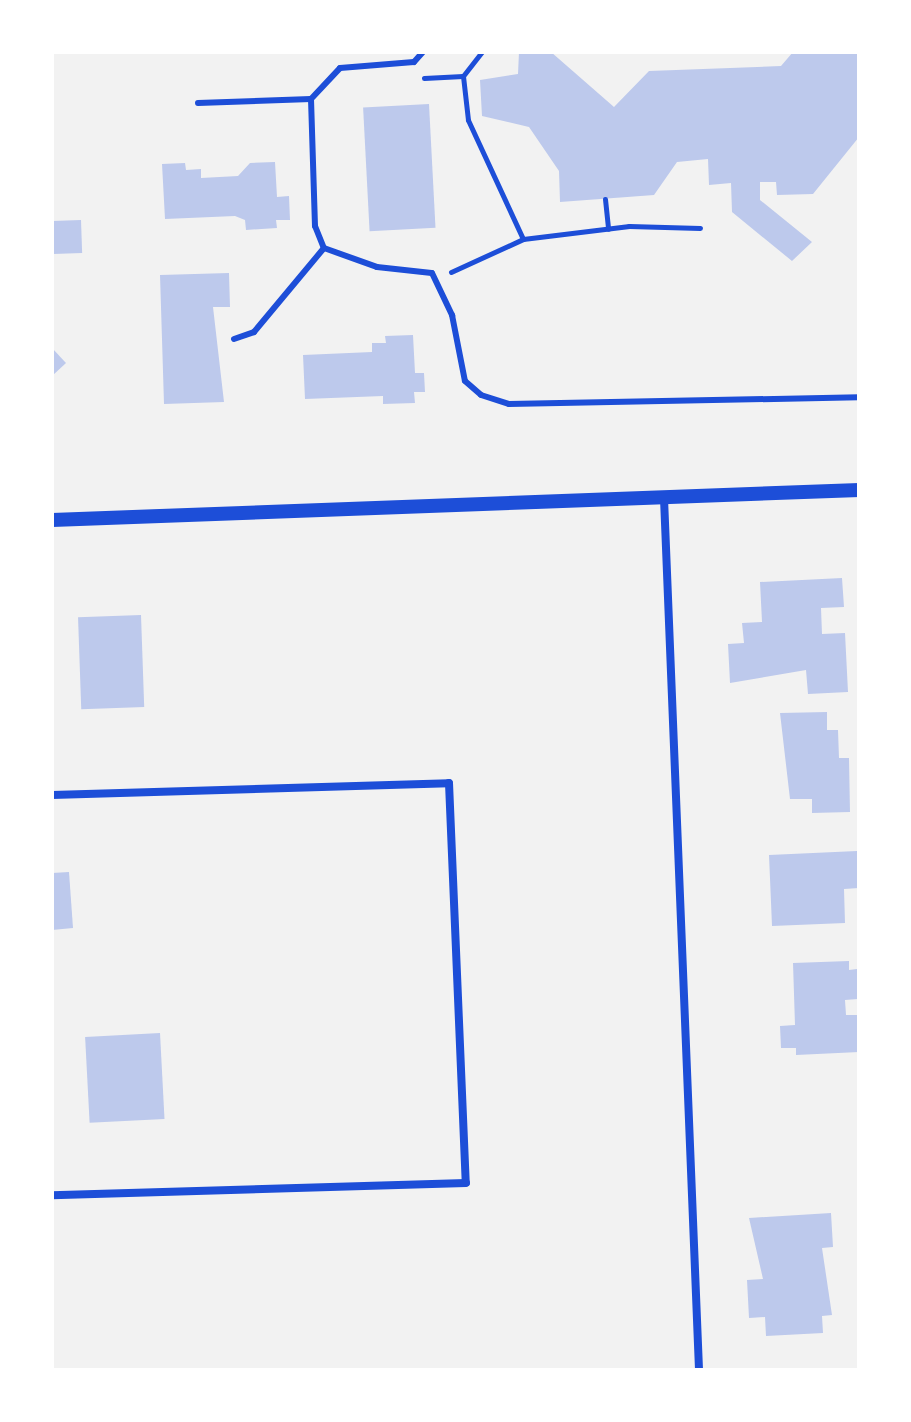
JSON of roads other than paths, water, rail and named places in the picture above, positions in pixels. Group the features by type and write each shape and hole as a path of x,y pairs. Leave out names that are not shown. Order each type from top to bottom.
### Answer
{"street":[{"path":"52,520 859,490"},
{"path":"664,498 699,1370"},
{"path":"52,795 449,783 466,1183 52,1195"}],"lane":[{"path":"198,103 311,99 340,68 414,62 423,52"},
{"path":"311,99 315,226 324,248 377,267 432,273 440,283 465,381 509,404 859,397"},
{"path":"234,339 254,332 324,248"}]}
